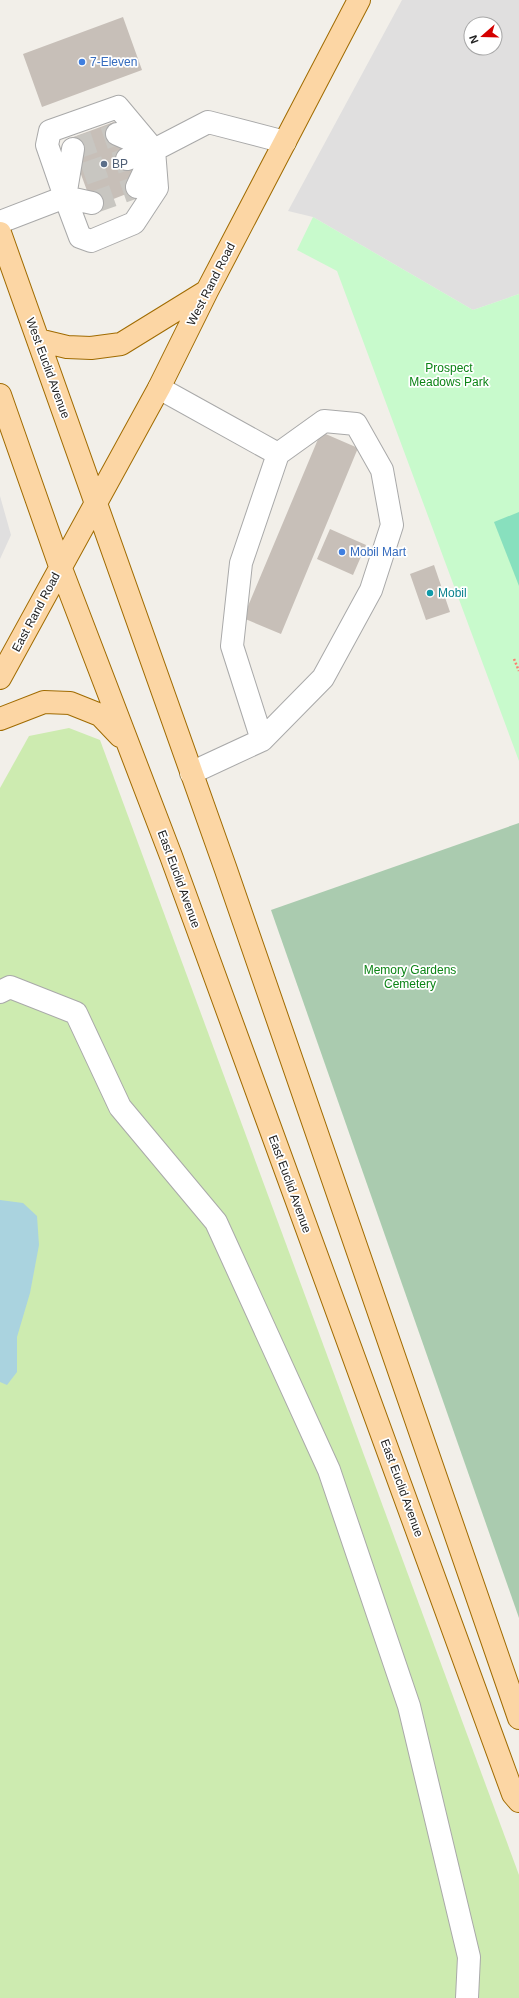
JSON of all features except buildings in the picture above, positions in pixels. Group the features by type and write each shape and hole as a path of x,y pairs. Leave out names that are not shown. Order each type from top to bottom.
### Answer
{"main road":[{"name":"West Rand Road","path":"60,566 159,388 207,291 359,0"},
{"name":"West Euclid Avenue","path":"0,233 95,503"},
{"path":"38,340 75,347 91,348 121,344 207,291"},
{"path":"0,395 60,566"},
{"path":"95,503 191,773 519,1718"},
{"name":"East Rand Road","path":"0,678 60,566"},
{"name":"East Euclid Avenue","path":"60,566 171,856 511,1787 519,1801"},
{"path":"0,719 44,702 70,703 100,715 128,744"}],"lane":[{"path":"118,107 154,150 157,188 134,223 91,242 80,237 65,197 47,144 50,131 118,107"},
{"path":"127,159 154,150 208,122 285,142"},
{"path":"117,134 154,150"},
{"path":"65,197 73,149"},
{"path":"137,187 154,150"},
{"path":"0,222 65,197 84,174"},
{"path":"65,197 92,203"},
{"path":"159,388 278,454"},
{"path":"191,773 262,740 323,678 371,590 392,525 382,470 356,424 324,421 278,454 241,563 232,646 262,740"},
{"path":"0,992 10,987 76,1013 120,1107 216,1222 329,1470 409,1706 469,1956 467,1998"}],"path":[{"path":"514,659 519,671"}],"shaded area":[{"path":"402,0 519,0 519,294 473,310 313,217 288,211"},
{"path":"0,496 11,535 0,559"}],"green space":[{"name":"Prospect Meadows Park","path":"313,217 473,310 519,294 519,761 337,271 297,250"},
{"path":"519,512 519,586 494,522"},
{"path":"69,728 100,740 519,1875 519,1998 0,1998 0,788 29,736"},
{"name":"Memory Gardens Cemetery","path":"519,823 519,1618 271,910"}],"water":[{"path":"0,1200 23,1203 37,1216 39,1245 30,1293 17,1337 17,1372 7,1385 0,1382"}],"tunnel":[{"path":"73,149 117,134"},
{"path":"84,174 127,159"},
{"path":"92,203 137,187"}],"place":[{"name":"7-Eleven","path":"82,62"},
{"name":"BP","path":"104,164"},
{"name":"Mobil Mart","path":"342,552"},
{"name":"Mobil","path":"430,593"}]}
